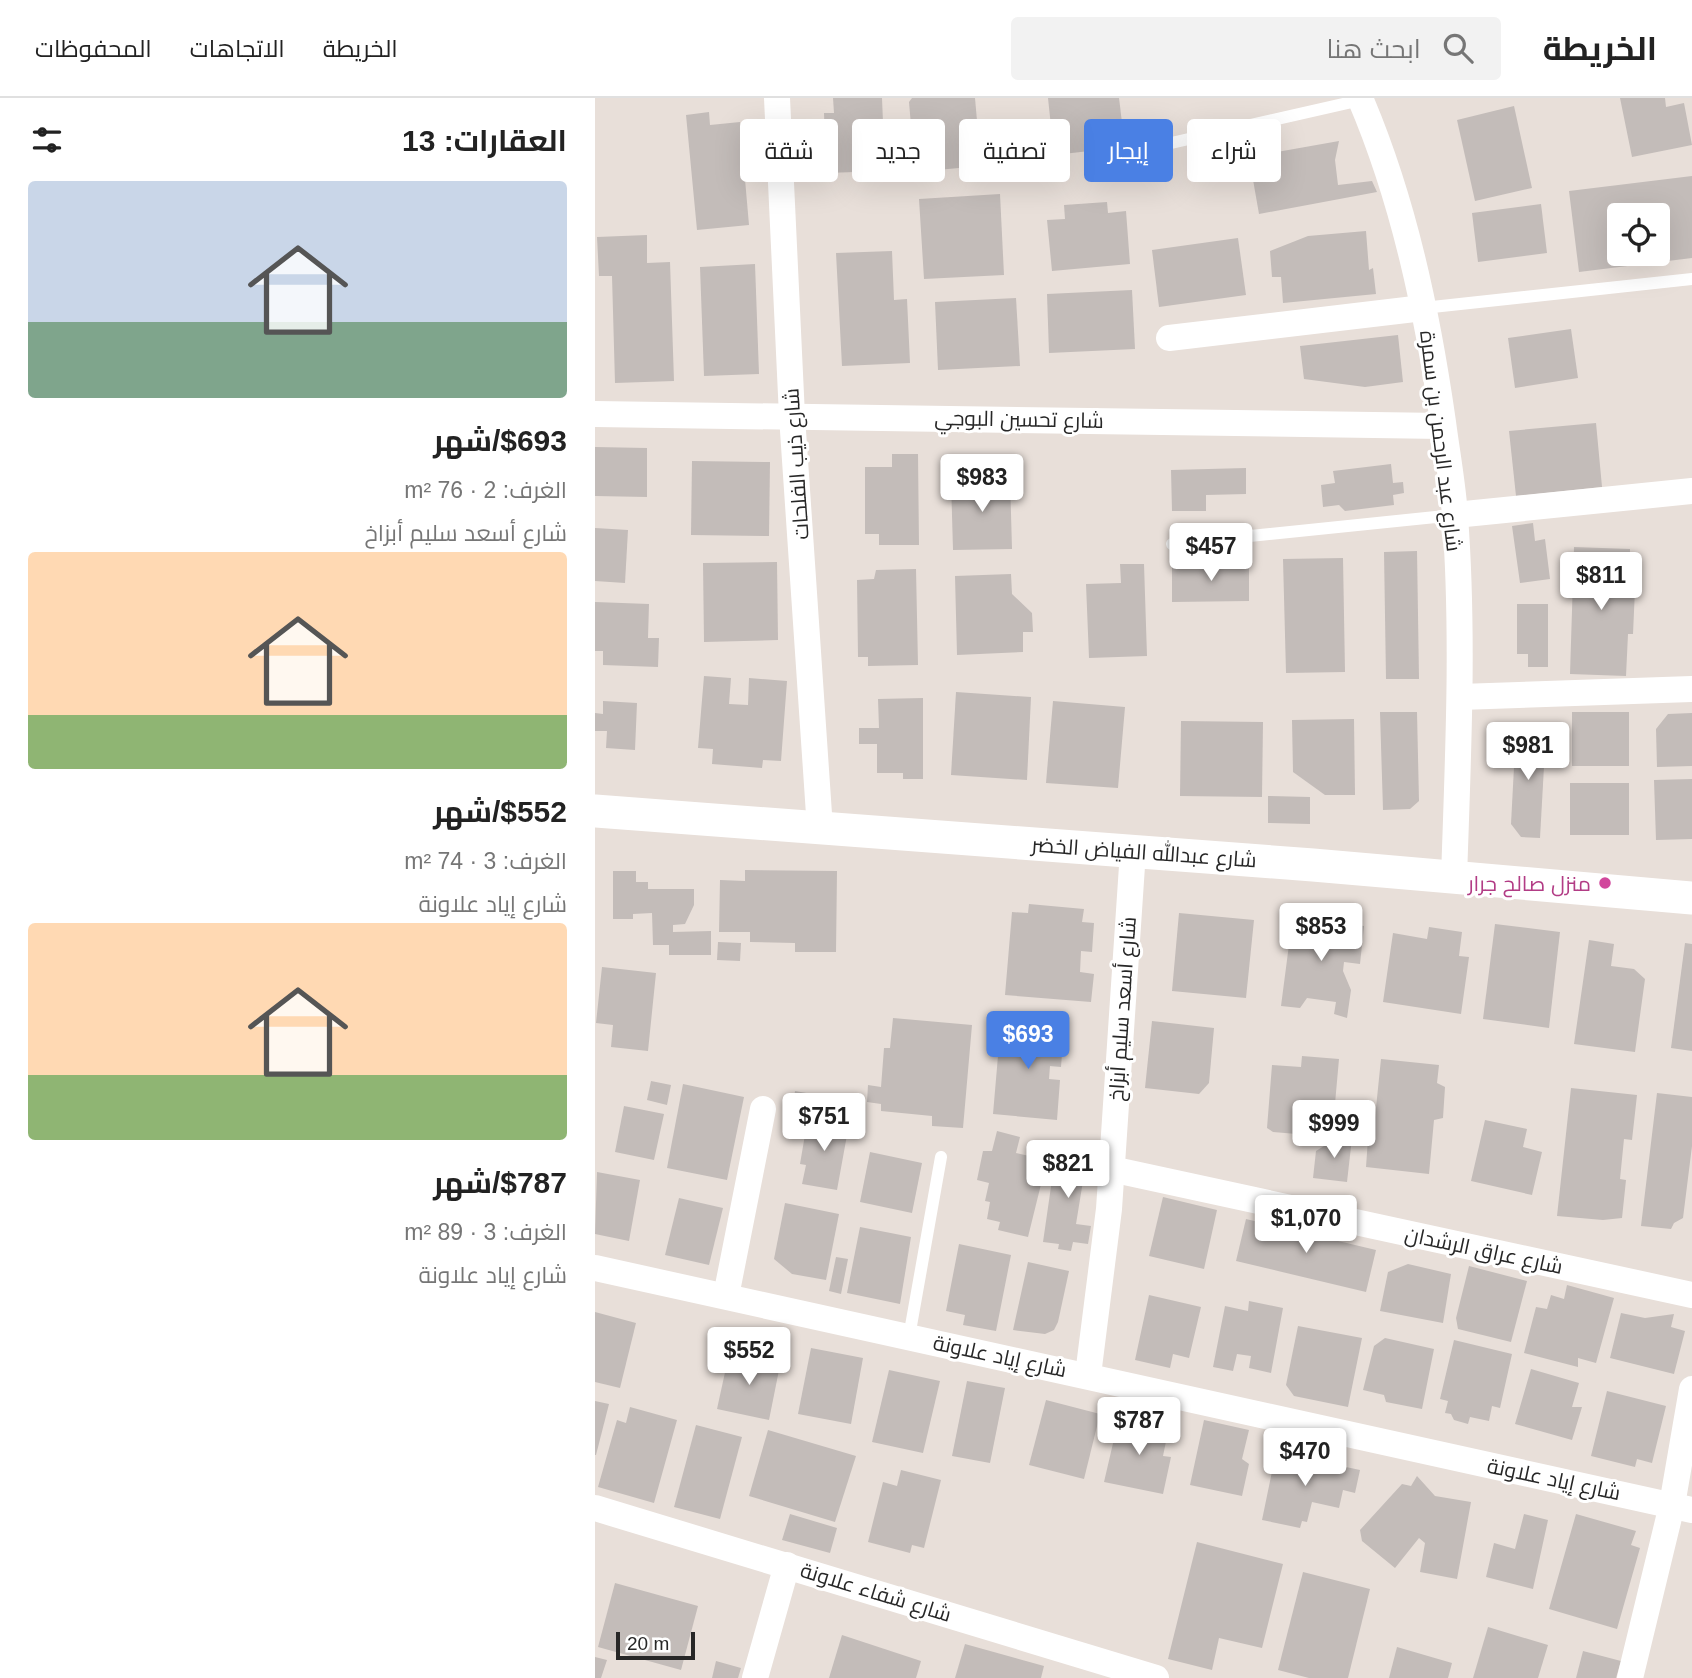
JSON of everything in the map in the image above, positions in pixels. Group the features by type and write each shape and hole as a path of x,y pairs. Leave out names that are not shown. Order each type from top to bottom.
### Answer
{"street":[{"name":"شارع ذيب الفلحات","path":"778,98 792,416 820,829"},
{"name":"شارع عبد الرحمن بن سمرة","path":"1366,99 1397,201 1423,308 1455,515 1460,697 1454,878"},
{"path":"1169,338 1423,308"},
{"name":"شارع تحسين البوجي","path":"595,414 1443,426"},
{"path":"1455,515 1692,491"},
{"path":"1460,697 1692,689"},
{"name":"شارع عبدالله الفياض الخضر","path":"595,811 1692,898"},
{"name":"شارع أسعد سليم أبزاخ","path":"1088,1375 1103,1273 1133,852"},
{"path":"726,1296 763,1109"},
{"name":"شارع عراق الرشدان","path":"1111,1169 1692,1295"},
{"name":"شارع إياد علاونة","path":"595,1268 1682,1507"},
{"path":"1630,1678 1682,1507 1692,1389"},
{"name":"شارع شفاء علاونة","path":"595,1508 1156,1678"},
{"path":"755,1678 787,1565"}],"lane":[{"path":"1173,143 1366,99"},
{"path":"1423,308 1692,279"},
{"path":"1171,544 1455,515"},
{"path":"909,1337 941,1157"}],"building":[{"path":"833,98 882,98 883,119 852,119 852,172 838,173 838,119 824,119 824,113 834,113"},
{"path":"912,98 975,98 977,119 959,119 959,168 945,169 945,119 910,119 909,102"},
{"path":"1048,98 1119,98 1122,119 1084,119 1084,152 1070,153 1070,119 1050,119"},
{"path":"1620,98 1665,98 1666,107 1684,103 1692,145 1632,157"},
{"path":"1514,106 1532,188 1475,201 1457,120"},
{"path":"709,112 710,125 740,122 740,182 745,182 749,225 697,230 686,115"},
{"path":"1339,141 1335,160 1338,185 1372,181 1377,192 1259,214 1253,182 1281,182 1281,151"},
{"path":"1692,176 1692,258 1670,261 1670,203 1607,203 1607,266 1627,266 1579,272 1569,191"},
{"path":"1000,194 1004,275 924,279 919,199"},
{"path":"1107,202 1108,213 1126,211 1130,264 1052,271 1047,220 1065,219 1064,205"},
{"path":"1541,204 1547,253 1478,262 1472,213"},
{"path":"1366,231 1369,270 1373,268 1376,294 1283,303 1281,277 1272,277 1270,251 1308,236"},
{"path":"647,235 647,263 670,262 674,381 615,383 612,276 599,276 597,237"},
{"path":"1238,238 1246,295 1159,307 1152,250"},
{"path":"892,251 894,300 907,299 910,363 842,366 836,253"},
{"path":"755,264 759,374 704,376 700,267"},
{"path":"1132,290 1135,349 1049,353 1047,294"},
{"path":"1016,298 1020,366 938,370 935,302"},
{"path":"1571,329 1578,378 1515,388 1508,338"},
{"path":"1398,335 1403,382 1365,387 1304,379 1300,346"},
{"path":"1596,423 1602,487 1516,496 1509,431"},
{"path":"595,447 647,448 647,497 595,496"},
{"path":"892,454 918,454 919,545 879,545 879,534 865,534 865,467 892,467"},
{"path":"692,461 770,462 769,536 691,535"},
{"path":"1391,464 1393,483 1403,482 1404,493 1393,495 1394,505 1345,511 1339,505 1323,507 1321,485 1335,483 1333,471"},
{"path":"1246,468 1246,494 1206,495 1206,511 1172,511 1171,470"},
{"path":"1010,478 1012,549 953,550 951,480"},
{"path":"1533,523 1535,541 1545,539 1550,579 1520,583 1512,526"},
{"path":"595,528 628,530 625,583 595,581"},
{"path":"1574,547 1630,549 1629,589 1635,589 1633,634 1628,634 1626,676 1570,674"},
{"path":"1417,551 1419,679 1386,679 1384,552"},
{"path":"1343,558 1345,672 1286,673 1283,559"},
{"path":"777,562 778,640 704,642 703,563"},
{"path":"1249,563 1249,601 1172,602 1172,564"},
{"path":"1120,564 1144,564 1147,656 1089,658 1086,584 1121,583"},
{"path":"916,569 918,665 868,666 868,657 858,657 857,580 874,579 876,570"},
{"path":"1011,574 1012,594 1032,613 1033,632 1023,632 1023,652 957,655 955,576"},
{"path":"595,602 649,604 648,638 659,638 658,667 603,665 603,651 595,651"},
{"path":"1517,604 1548,604 1548,667 1528,667 1528,654 1517,654"},
{"path":"704,676 731,678 729,704 748,705 749,678 787,681 781,761 763,760 762,768 712,764 713,749 698,748"},
{"path":"956,692 1031,697 1027,780 951,775"},
{"path":"923,698 923,779 903,779 903,773 877,773 877,744 859,744 859,728 879,728 878,699"},
{"path":"603,701 637,703 635,750 606,748 607,731 595,731 595,713 603,714"},
{"path":"1053,701 1125,707 1118,788 1046,783"},
{"path":"1380,712 1417,712 1419,801 1410,809 1383,810"},
{"path":"1572,712 1629,712 1629,766 1572,766"},
{"path":"1692,713 1692,766 1657,767 1656,729 1668,714"},
{"path":"1354,719 1355,795 1325,795 1293,772 1292,720"},
{"path":"1181,721 1263,722 1262,797 1180,796"},
{"path":"1516,729 1546,731 1540,838 1521,837 1511,824"},
{"path":"1692,779 1692,839 1656,840 1654,780"},
{"path":"1570,783 1629,783 1629,835 1570,835"},
{"path":"1268,796 1310,797 1310,824 1268,823"},
{"path":"745,870 837,871 836,952 795,952 795,943 750,942 750,932 719,932 720,880 745,881"},
{"path":"613,871 636,871 636,882 648,882 648,889 694,889 694,905 685,924 673,925 673,932 711,931 711,955 669,955 669,945 653,945 652,913 633,914 633,919 613,919"},
{"path":"1029,904 1084,909 1082,922 1094,923 1092,952 1081,951 1080,972 1094,974 1091,1002 1005,995 1012,912 1028,913"},
{"path":"1179,913 1254,920 1246,998 1172,991"},
{"path":"1293,914 1313,917 1311,926 1333,929 1337,923 1364,926 1360,964 1344,962 1343,971 1351,990 1347,1018 1334,1014 1336,1002 1307,998 1300,1008 1281,1006"},
{"path":"1495,924 1560,932 1549,1028 1483,1019"},
{"path":"1429,927 1462,932 1459,956 1469,957 1461,1014 1383,1002 1393,933 1427,939"},
{"path":"1589,940 1614,944 1611,966 1634,969 1645,979 1635,1052 1574,1044"},
{"path":"718,942 741,943 740,961 717,960"},
{"path":"1685,943 1692,944 1692,1051 1671,1048"},
{"path":"602,967 656,973 648,1051 611,1047 613,1025 596,1023"},
{"path":"893,1018 972,1025 963,1128 932,1126 932,1116 881,1111 881,1104 867,1102 868,1085 881,1087 884,1048 890,1048"},
{"path":"1001,1021 1064,1027 1061,1067 1050,1066 1049,1079 1060,1080 1057,1120 993,1114"},
{"path":"1152,1021 1214,1028 1209,1083 1199,1094 1145,1088"},
{"path":"1302,1056 1339,1059 1332,1137 1273,1132 1267,1128 1272,1065 1301,1067"},
{"path":"1381,1059 1439,1065 1437,1083 1445,1087 1443,1118 1434,1120 1429,1174 1366,1167 1368,1139 1373,1137"},
{"path":"651,1081 671,1085 667,1105 647,1100"},
{"path":"683,1084 744,1097 727,1180 667,1168"},
{"path":"1571,1088 1637,1095 1632,1140 1624,1139 1620,1179 1626,1180 1622,1218 1603,1220 1557,1216"},
{"path":"795,1091 835,1098 832,1112 793,1106"},
{"path":"1657,1093 1692,1097 1692,1146 1683,1218 1674,1223 1671,1229 1641,1226"},
{"path":"624,1106 664,1114 654,1160 615,1152"},
{"path":"808,1117 849,1124 837,1190 802,1184 806,1165 800,1164"},
{"path":"1485,1120 1527,1129 1523,1147 1542,1152 1532,1195 1471,1181"},
{"path":"997,1131 1020,1137 1016,1153 1047,1160 1028,1237 998,1230 1000,1222 987,1219 990,1202 985,1201 989,1183 977,1180 983,1151 992,1151"},
{"path":"1340,1136 1352,1138 1347,1182 1313,1178 1316,1151"},
{"path":"870,1152 922,1163 912,1213 860,1202"},
{"path":"1056,1152 1098,1158 1094,1183 1083,1181 1076,1224 1091,1226 1088,1244 1073,1242 1071,1251 1058,1249 1059,1244 1043,1242"},
{"path":"597,1172 640,1180 629,1241 595,1234"},
{"path":"1163,1197 1217,1210 1204,1269 1149,1256"},
{"path":"679,1198 723,1208 709,1265 665,1255"},
{"path":"785,1203 839,1214 826,1280 792,1274 774,1259"},
{"path":"1246,1219 1376,1250 1366,1292 1236,1261"},
{"path":"860,1227 911,1237 900,1304 847,1293"},
{"path":"959,1244 1011,1255 996,1331 963,1325 965,1315 946,1311"},
{"path":"836,1257 848,1259 841,1294 829,1291"},
{"path":"1028,1262 1069,1271 1058,1322 1054,1330 1045,1334 1013,1330"},
{"path":"1408,1264 1451,1274 1443,1323 1380,1311 1388,1272"},
{"path":"1469,1266 1527,1281 1511,1342 1458,1329 1456,1318"},
{"path":"1567,1285 1614,1298 1596,1363 1578,1358 1578,1367 1524,1353 1536,1307 1547,1309 1551,1295 1564,1299"},
{"path":"1149,1295 1201,1307 1189,1358 1173,1354 1170,1368 1135,1360"},
{"path":"1249,1301 1283,1308 1271,1373 1249,1368 1251,1356 1237,1354 1233,1371 1213,1367 1225,1306 1248,1311"},
{"path":"595,1312 636,1323 620,1388 595,1382"},
{"path":"1621,1313 1645,1318 1674,1314 1671,1327 1685,1331 1674,1374 1610,1358"},
{"path":"1298,1326 1362,1338 1348,1407 1294,1396 1286,1385"},
{"path":"1385,1338 1434,1349 1422,1409 1386,1402 1384,1395 1363,1390 1374,1346"},
{"path":"1454,1340 1512,1354 1500,1408 1492,1406 1489,1421 1470,1417 1468,1424 1454,1420 1451,1414 1445,1413 1448,1401 1440,1399"},
{"path":"811,1348 863,1358 851,1424 798,1414"},
{"path":"729,1354 780,1365 769,1420 717,1409"},
{"path":"1531,1369 1579,1383 1572,1407 1582,1407 1572,1440 1515,1424"},
{"path":"889,1370 940,1381 923,1453 872,1442"},
{"path":"967,1381 1005,1388 990,1463 952,1456"},
{"path":"1607,1391 1666,1406 1652,1463 1637,1459 1635,1467 1591,1456"},
{"path":"1046,1400 1100,1414 1084,1479 1029,1465"},
{"path":"595,1401 609,1404 596,1455 595,1455"},
{"path":"630,1407 677,1420 654,1503 598,1487 617,1420 626,1423"},
{"path":"1126,1418 1169,1427 1163,1456 1171,1457 1163,1494 1104,1482 1114,1439"},
{"path":"1204,1420 1249,1430 1242,1459 1249,1464 1242,1496 1190,1485"},
{"path":"696,1425 742,1437 720,1519 674,1507"},
{"path":"768,1430 856,1456 835,1522 749,1496"},
{"path":"1276,1452 1360,1470 1355,1493 1343,1490 1339,1508 1312,1502 1307,1522 1302,1521 1300,1528 1262,1520"},
{"path":"901,1470 941,1480 924,1548 912,1545 910,1553 868,1542 883,1482 897,1486"},
{"path":"1417,1476 1435,1496 1471,1502 1457,1579 1420,1572 1425,1543 1419,1538 1395,1568 1362,1541 1360,1530 1402,1484 1411,1486"},
{"path":"790,1514 837,1528 830,1553 782,1540"},
{"path":"1524,1514 1548,1520 1533,1589 1486,1577 1494,1543 1515,1549"},
{"path":"1576,1514 1636,1531 1631,1545 1640,1548 1617,1629 1549,1609"},
{"path":"1197,1542 1283,1564 1262,1648 1219,1638 1212,1670 1168,1659"},
{"path":"1303,1572 1370,1589 1348,1678 1309,1678 1278,1670"},
{"path":"615,1583 698,1606 681,1670 598,1647"},
{"path":"1488,1627 1548,1645 1538,1678 1473,1678"},
{"path":"842,1635 921,1661 916,1678 829,1678"},
{"path":"965,1644 1044,1666 1041,1678 955,1678"},
{"path":"1397,1647 1452,1663 1448,1678 1389,1678"},
{"path":"1583,1651 1621,1661 1616,1678 1576,1678"},
{"path":"595,1657 607,1660 601,1678 595,1678"},
{"path":"716,1661 741,1668 738,1678 712,1678"}],"place":[{"name":"منزل صالح جرار","path":"1605,883"}]}
